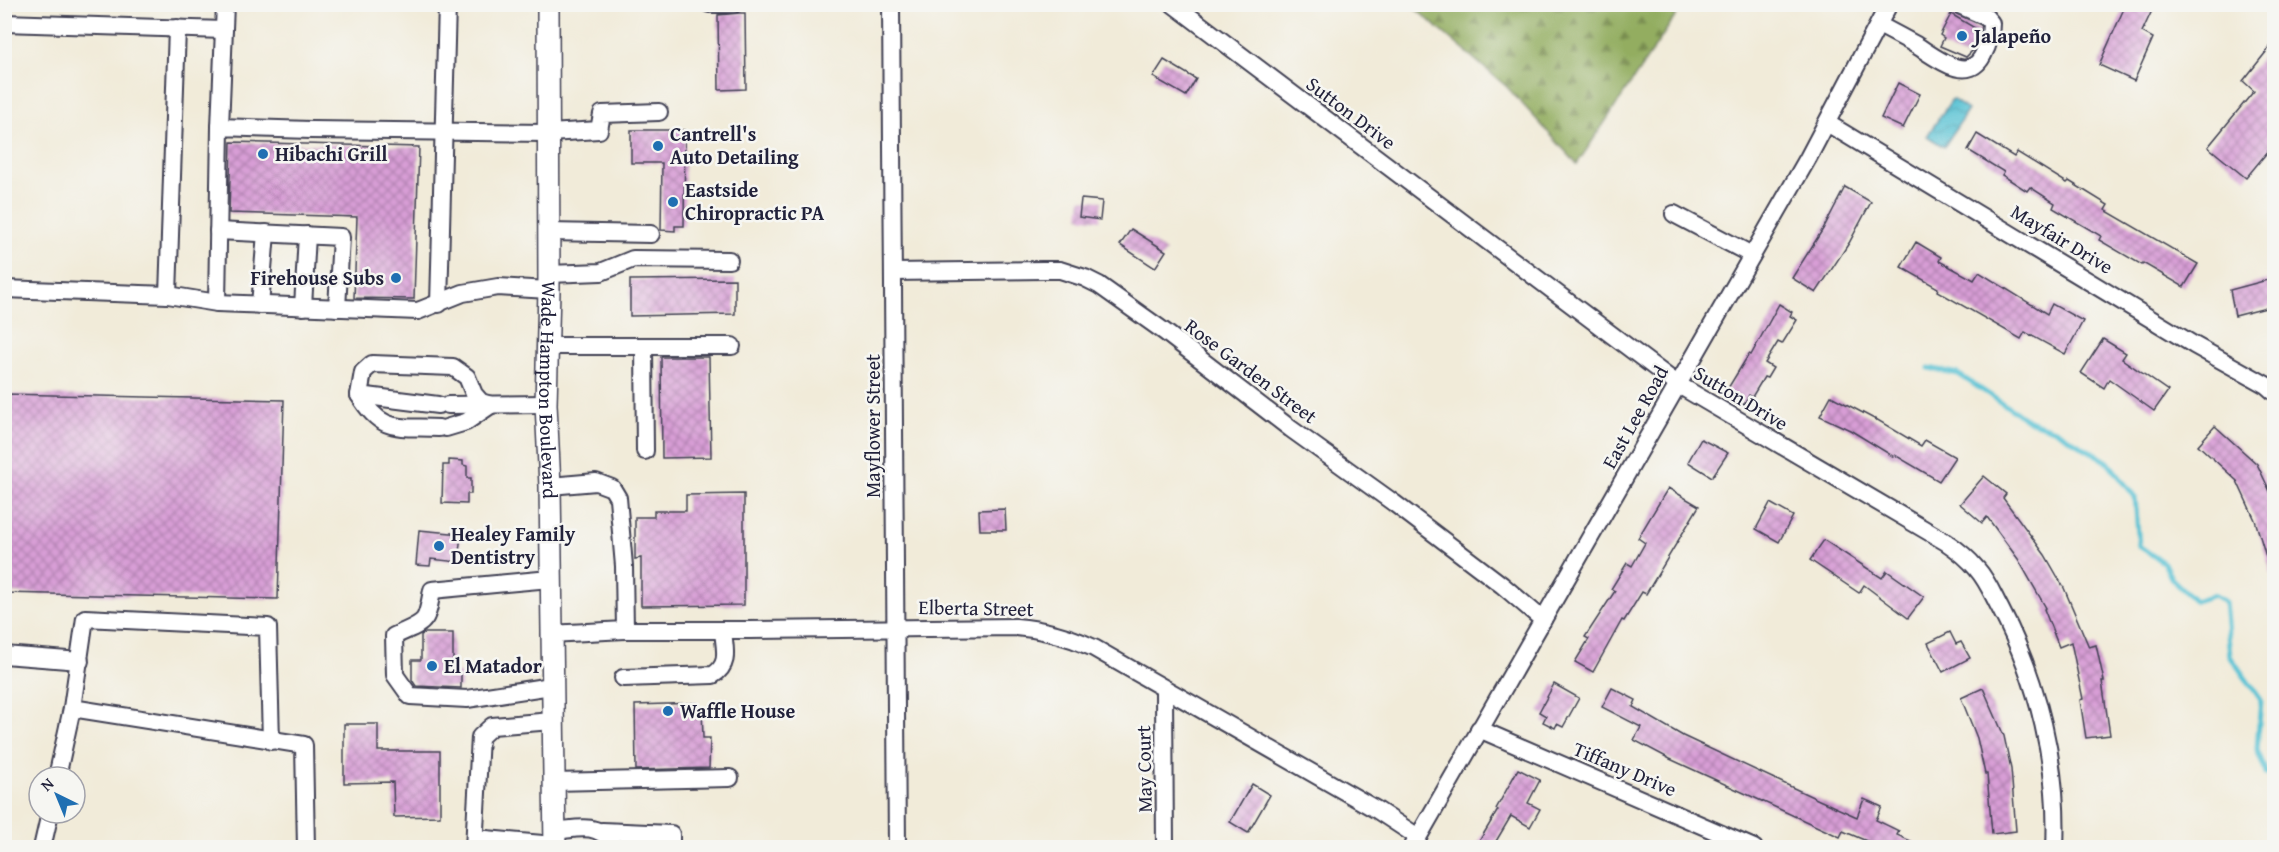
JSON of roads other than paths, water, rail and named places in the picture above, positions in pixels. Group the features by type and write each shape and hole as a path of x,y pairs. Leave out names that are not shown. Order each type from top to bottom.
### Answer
{"main road":[{"name":"Wade Hampton Boulevard","path":"548,4 549,282 546,404 550,486 554,841"}],"street":[{"path":"217,303 225,4"},
{"path":"440,304 447,4"},
{"path":"708,4 734,4"},
{"name":"Mayflower Street","path":"891,4 897,848"},
{"name":"Sutton Drive","path":"1173,4 1677,384 1946,542 1967,557 1979,570 2010,627 2027,668 2043,726 2053,782 2055,848"},
{"name":"East Lee Road","path":"1415,842 1827,123 1889,4"},
{"path":"1879,25 1944,63 1969,68 1978,64 1984,53 1989,42 1991,23 1986,17 1957,4"},
{"path":"4,23 224,30"},
{"path":"168,295 177,28"},
{"path":"220,127 549,133 599,130 602,114 659,112"},
{"name":"Mayfair Drive","path":"1827,123 2194,345 2266,385 2274,393"},
{"path":"1674,214 1752,255"},
{"path":"218,231 341,237 338,308"},
{"path":"549,232 651,234"},
{"path":"260,305 266,233"},
{"path":"303,307 307,235"},
{"path":"4,289 168,295 217,303 418,311 463,293 549,282 601,272 633,259 729,260"},
{"name":"Rose Garden Street","path":"893,272 1060,270 1085,278 1165,332 1394,503 1502,585 1543,620"},
{"path":"548,346 732,346"},
{"path":"644,346 645,451"},
{"path":"372,364 453,367 467,377 474,394 481,402 491,405 466,422 442,428 387,425 369,412 359,395 363,372 372,364"},
{"path":"359,395 443,405 546,404"},
{"path":"550,486 596,482 612,488 618,498 624,566 625,630"},
{"path":"550,579 432,590 428,617 422,623 394,636 395,675 410,696 467,699 551,686"},
{"path":"60,765 72,708 85,618 268,627 271,741"},
{"name":"Elberta Street","path":"550,634 625,630 1016,627 1052,631 1094,648 1377,810 1415,842"},
{"path":"623,678 713,675 725,664 723,630"},
{"path":"4,655 80,661"},
{"name":"May Court","path":"1164,690 1165,848"},
{"path":"72,708 304,745 306,848"},
{"path":"552,721 492,726 480,737 475,843 554,841 592,828 631,840 670,834 670,848"},
{"name":"Tiffany Drive","path":"1479,729 1754,848"},
{"path":"553,782 730,778"},
{"path":"42,848 47,825"},
{"path":"602,831 611,842 611,848"}],"water":[{"path":"1952,99 1968,110 1944,147 1927,136"}],"waterway":[{"path":"1929,368 1958,374 2029,421 2055,430 2108,462 2135,497 2139,546 2164,563 2171,578 2195,601 2214,595 2225,602 2230,656 2261,700 2257,749 2266,773 2274,776"}],"place":[{"name":"Jalapeño","path":"1962,36"},
{"name":"Cantrell's Auto Detailing","path":"658,146"},
{"name":"Hibachi Grill","path":"263,154"},
{"name":"Eastside Chiropractic PA","path":"673,202"},
{"name":"Firehouse Subs","path":"396,278"},
{"name":"Healey Family Dentistry","path":"439,546"},
{"name":"El Matador","path":"432,666"},
{"name":"Waffle House","path":"668,711"}]}
